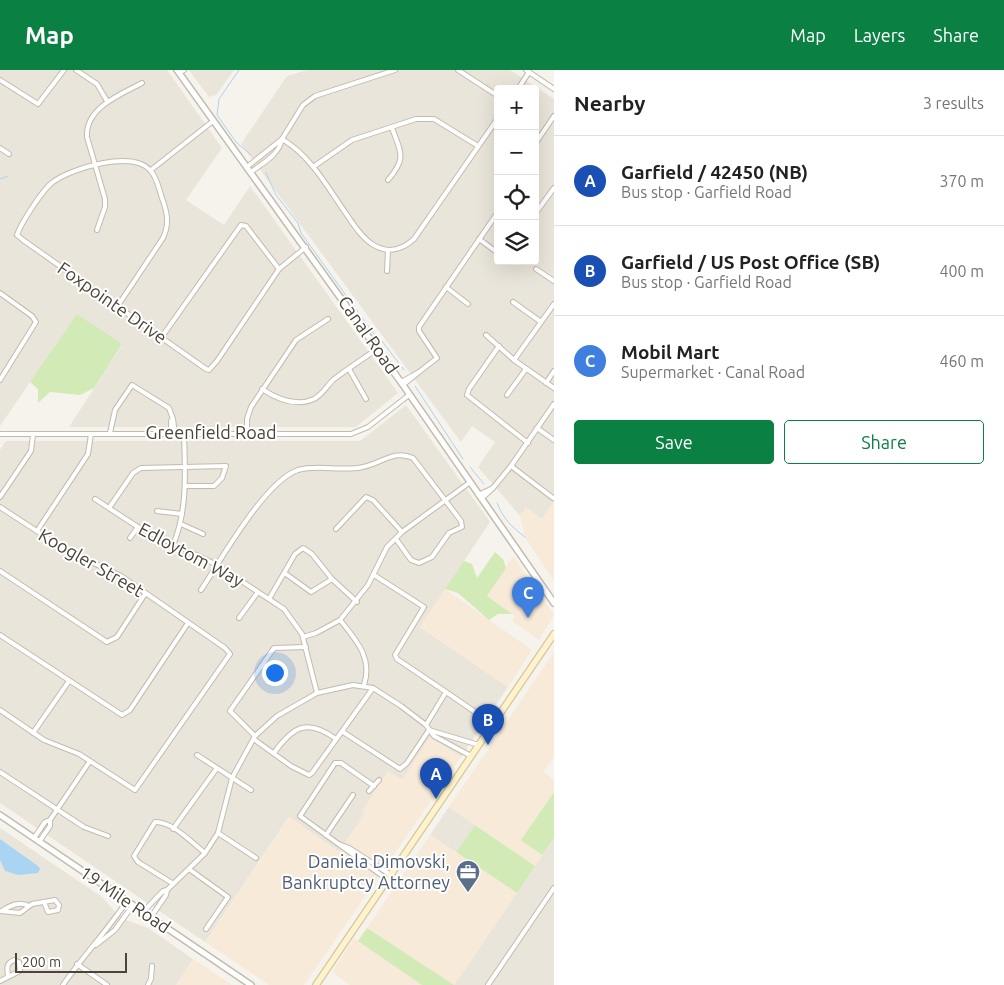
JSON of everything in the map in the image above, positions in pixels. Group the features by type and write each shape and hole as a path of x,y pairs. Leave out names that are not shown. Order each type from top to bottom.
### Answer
{"main road":[{"path":"316,985 554,634"}],"street":[{"path":"0,80 38,104 64,70"},
{"path":"76,70 97,84 107,101"},
{"path":"251,172 281,147 282,139 303,105 315,96 395,70"},
{"path":"458,70 494,93"},
{"name":"Canal Road","path":"180,71 213,121 306,247 402,383 469,483 554,603"},
{"path":"520,85 527,71 554,89"},
{"path":"96,230 106,204 87,137 87,127 107,101 142,83"},
{"path":"539,138 554,116"},
{"path":"313,167 345,143 416,119 434,119 478,146"},
{"path":"151,170 213,121"},
{"path":"282,139 302,154 313,167 359,232 373,245 388,250 401,248 414,238 494,124"},
{"path":"388,180 399,167 401,158 392,128"},
{"path":"247,167 275,142 282,139"},
{"path":"0,148 9,154"},
{"path":"256,159 261,164"},
{"path":"96,165 124,160 139,163 151,170 168,215 167,228 163,238 117,306"},
{"name":"Foxpointe Drive","path":"96,165 53,182 17,235 209,370 279,269"},
{"path":"539,209 554,188"},
{"path":"402,383 437,358 418,329 494,218"},
{"path":"161,338 239,226 243,224 246,226 279,269 306,247"},
{"path":"479,239 494,251"},
{"path":"387,271 388,250"},
{"path":"536,269 554,282"},
{"path":"446,288 468,304"},
{"path":"0,293 36,320 34,328 0,380"},
{"path":"513,302 541,322"},
{"path":"514,360 554,304"},
{"path":"247,433 248,413 296,340 328,319"},
{"path":"486,335 514,360 554,388"},
{"path":"499,346 469,389 467,395 528,443"},
{"path":"262,390 279,399 308,401 320,395 349,369 377,349"},
{"path":"349,369 366,399"},
{"path":"507,395 526,369"},
{"path":"546,383 554,371"},
{"path":"110,433 114,414 132,385 137,386 169,408 173,419 173,433"},
{"name":"Greenfield Road","path":"0,434 351,434 368,426 409,395"},
{"path":"479,497 493,488 511,466 554,404"},
{"path":"537,428 554,440"},
{"path":"173,545 181,524 185,486 184,433"},
{"path":"0,497 31,451 32,434"},
{"path":"37,531 88,454 91,434"},
{"path":"201,590 247,520 281,480 297,470 319,467 364,467 393,455 406,456 418,464 461,521 462,527 449,533 432,556 419,563 412,560 396,539"},
{"path":"109,508 137,470 147,466 226,466 222,478 214,486 185,486"},
{"path":"511,466 553,498"},
{"path":"303,637 316,633 340,620 357,602 374,576 380,557 402,532 469,483"},
{"path":"336,529 366,497 372,500 402,532"},
{"name":"Edloytom Way","path":"95,499 138,527 218,565 269,599 292,618 303,637 317,693"},
{"name":"Koogler Street","path":"0,507 76,555 103,566 225,648 230,654 135,790 90,761"},
{"path":"157,512 182,514"},
{"path":"181,524 203,534"},
{"path":"130,538 138,527"},
{"path":"269,599 286,574 295,554 303,548 312,554 332,579 357,602"},
{"path":"0,571 101,640 109,643 117,637 146,594"},
{"path":"286,574 311,592 332,579"},
{"path":"374,576 424,607 395,655 397,659 478,714"},
{"path":"239,618 258,592"},
{"path":"340,620 358,643 367,661 364,685"},
{"path":"0,635 122,715 130,710 188,623"},
{"path":"306,647 274,648 230,711 255,738 291,766 309,775 318,767 372,688"},
{"path":"33,733 69,681"},
{"path":"151,917 166,895 167,890 204,853 218,833 232,778 255,738 277,716 317,693 343,686 364,685 372,688 426,725 434,736 471,756"},
{"path":"426,725 446,692"},
{"path":"0,710 33,733 90,761 57,811 50,820 45,822 34,838"},
{"path":"274,753 290,733 302,727 319,728 336,739"},
{"path":"430,730 478,744"},
{"path":"343,732 400,769 407,763 430,730"},
{"path":"197,754 251,790"},
{"path":"374,786 337,762 333,765 300,816 390,878"},
{"path":"173,829 217,768"},
{"path":"0,772 57,811 93,832 108,836"},
{"path":"369,791 379,780"},
{"path":"326,835 353,795"},
{"name":"19 Mile Road","path":"0,815 251,985"},
{"path":"39,842 50,826 50,820"},
{"path":"172,884 138,862 134,856 155,822 162,823 173,829 204,853"},
{"path":"218,833 256,858"},
{"path":"189,869 228,897 206,930"},
{"path":"488,985 554,888"},
{"path":"143,912 163,891 167,890"},
{"path":"63,985 77,964 110,926 127,901"},
{"path":"0,911 20,913 29,906 43,903"},
{"path":"0,911 14,904 29,906"},
{"path":"88,951 115,930 133,905"},
{"path":"110,926 115,930"},
{"path":"77,964 107,985"},
{"path":"148,985 151,979 152,966"},
{"path":"0,981 8,976"}],"shaded area":[{"path":"0,70 167,70 222,148 186,200 224,225 250,186 398,393 356,427 69,427 122,345 77,314 0,426"},
{"path":"189,70 234,70 216,95 209,97"},
{"path":"307,70 510,70 533,85 494,85 494,265 539,265 539,89 554,99 554,501 542,519 526,508 520,516 478,467 495,442 472,426 461,442 241,144 287,76"},
{"path":"406,405 490,522 420,627 508,687 461,757 430,738 402,780 388,771 363,811 365,813 339,852 289,817 205,942 0,803 0,450 6,441 360,441"},
{"path":"554,501 554,581 525,537 520,516 526,507 542,519"},
{"path":"513,556 554,615 539,640 512,621 515,616 487,596"},
{"path":"445,589 532,650 508,687 420,627"},
{"path":"554,652 554,757 543,772 554,780 554,792 521,840 542,855 535,866 449,807"},
{"path":"430,737 461,757 304,985 269,985 205,942 290,817 339,852 365,813 362,811 388,771 402,780"},
{"path":"449,807 475,825 456,852 430,835"},
{"path":"0,828 102,897 116,913 126,920 148,928 193,959 176,985 0,985"},
{"path":"430,835 517,893 454,985 367,928"},
{"path":"554,838 554,985 454,985 504,912"},
{"path":"354,938 422,985 350,985 332,972"},
{"path":"193,959 232,985 176,985"}],"green space":[{"path":"77,314 122,344 94,388 80,395 50,392 38,403 38,389 30,382"},
{"path":"495,552 503,559 506,568 487,596 512,614 498,614 489,620 458,593 445,589 464,561 472,564 477,578"},
{"path":"554,792 554,838 542,855 521,840"},
{"path":"475,825 535,866 517,893 456,852"},
{"path":"367,928 454,985 422,985 358,941"}],"water":[{"path":"0,839 38,866 40,869 38,873 18,875 5,871 0,860"}],"waterway":[{"path":"239,70 219,99 217,115 236,142 251,155"},
{"path":"266,173 276,195 298,223 301,233 373,333 382,341 404,370"},
{"path":"0,179 8,176"},
{"path":"415,386 463,459"},
{"path":"470,467 484,484"},
{"path":"497,503 508,522 525,537"}],"place":[{"name":"Mobil Mart","path":"528,618"},
{"name":"Garfield / US Post Office (SB)","path":"488,745"},
{"name":"Garfield / 42450 (NB)","path":"436,799"},
{"name":"Daniela Dimovski, Bankruptcy Attorney","path":"468,893"}]}
